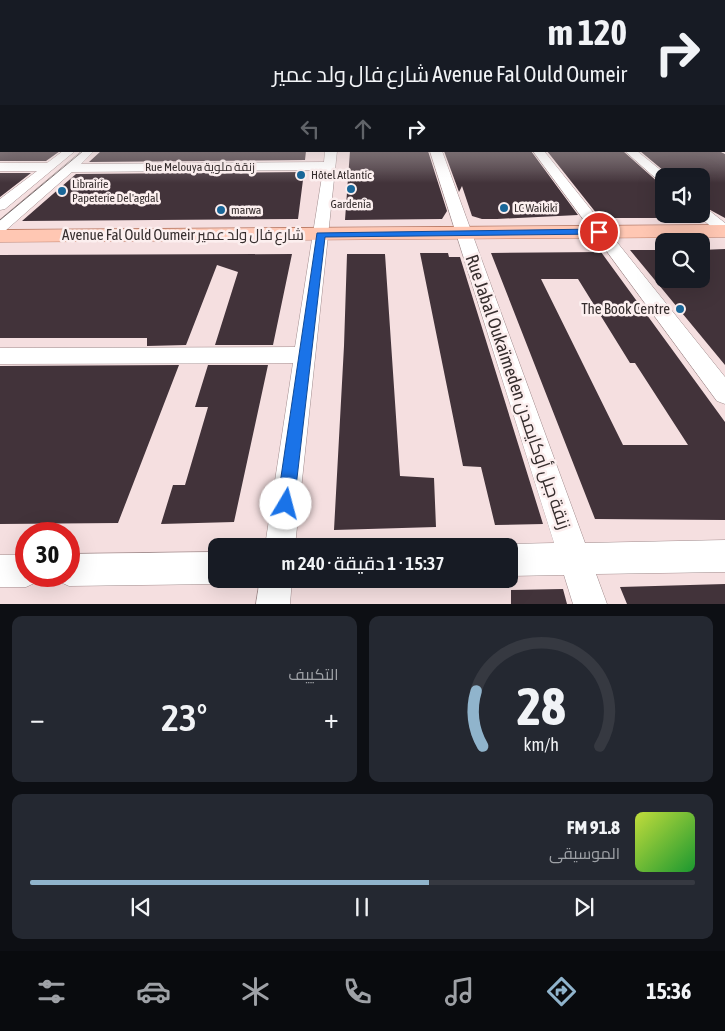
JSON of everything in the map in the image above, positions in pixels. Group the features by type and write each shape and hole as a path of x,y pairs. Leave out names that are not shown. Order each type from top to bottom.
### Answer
{"main road":[{"name":"Avenue Fal Ould Oumeir شارع فال ولد عمير","path":"0,236 725,231"}],"street":[{"path":"0,206 69,152"},
{"path":"0,228 88,152"},
{"name":"Rue Jabal Oukaïmeden زنقة جبل أوكايمدن","path":"436,152 590,604"},
{"path":"539,152 725,394"},
{"path":"631,152 655,172"},
{"path":"281,538 330,159"},
{"name":"Rue Melouya زنقة ملوية","path":"70,168 330,159"},
{"path":"0,167 50,167"},
{"path":"710,218 725,231"},
{"path":"0,356 305,355"},
{"path":"518,560 725,556"},
{"path":"80,570 208,568"},
{"path":"0,571 15,571"},
{"path":"273,604 275,588"}],"building":[{"path":"0,152 59,152 46,161 0,161"},
{"path":"100,152 306,152 305,160 89,162"},
{"path":"350,152 428,152 447,211 442,219 345,220"},
{"path":"444,152 532,152 578,215 482,219 472,216 462,186 459,192"},
{"path":"548,152 624,152 655,179 655,218 608,218 604,214 597,214"},
{"path":"641,152 721,152 725,154 725,218 710,210 710,168 660,168"},
{"path":"304,172 298,219 22,221 76,174"},
{"path":"0,173 31,173 0,197"},
{"path":"725,249 725,365 661,288 710,288 710,250"},
{"path":"630,250 655,250 655,280"},
{"path":"601,252 725,422 725,520 595,519 491,253","holes":["541,279 578,279 630,363 635,363 688,445 623,445"]},
{"path":"420,253 448,253 449,257 460,257 543,524 495,525 481,467 463,466"},
{"path":"292,254 273,345 215,345 238,272 217,265 186,345 147,346 147,338 0,338 0,255"},
{"path":"347,254 385,254 400,476 434,478 436,527 334,530"},
{"path":"179,365 118,523 15,522 15,524 0,524 0,366"},
{"path":"208,365 268,365 234,522 161,524 173,485 185,485 208,407 195,407"},
{"path":"725,584 725,604 627,604 620,587"},
{"path":"563,589 567,604 511,604 511,590"}],"tram line":[{"path":"0,220 82,152"}],"place":[{"name":"Hôtel Atlantic","path":"301,175"},
{"name":"Gardenia","path":"351,189"},
{"name":"Librairie Papeterie Del'agdal","path":"62,191"},
{"name":"LC Waikiki","path":"504,208"},
{"name":"marwa","path":"221,210"},
{"name":"The Book Centre","path":"680,309"}],"route":[{"path":"286,504 320,234 599,232"}]}
